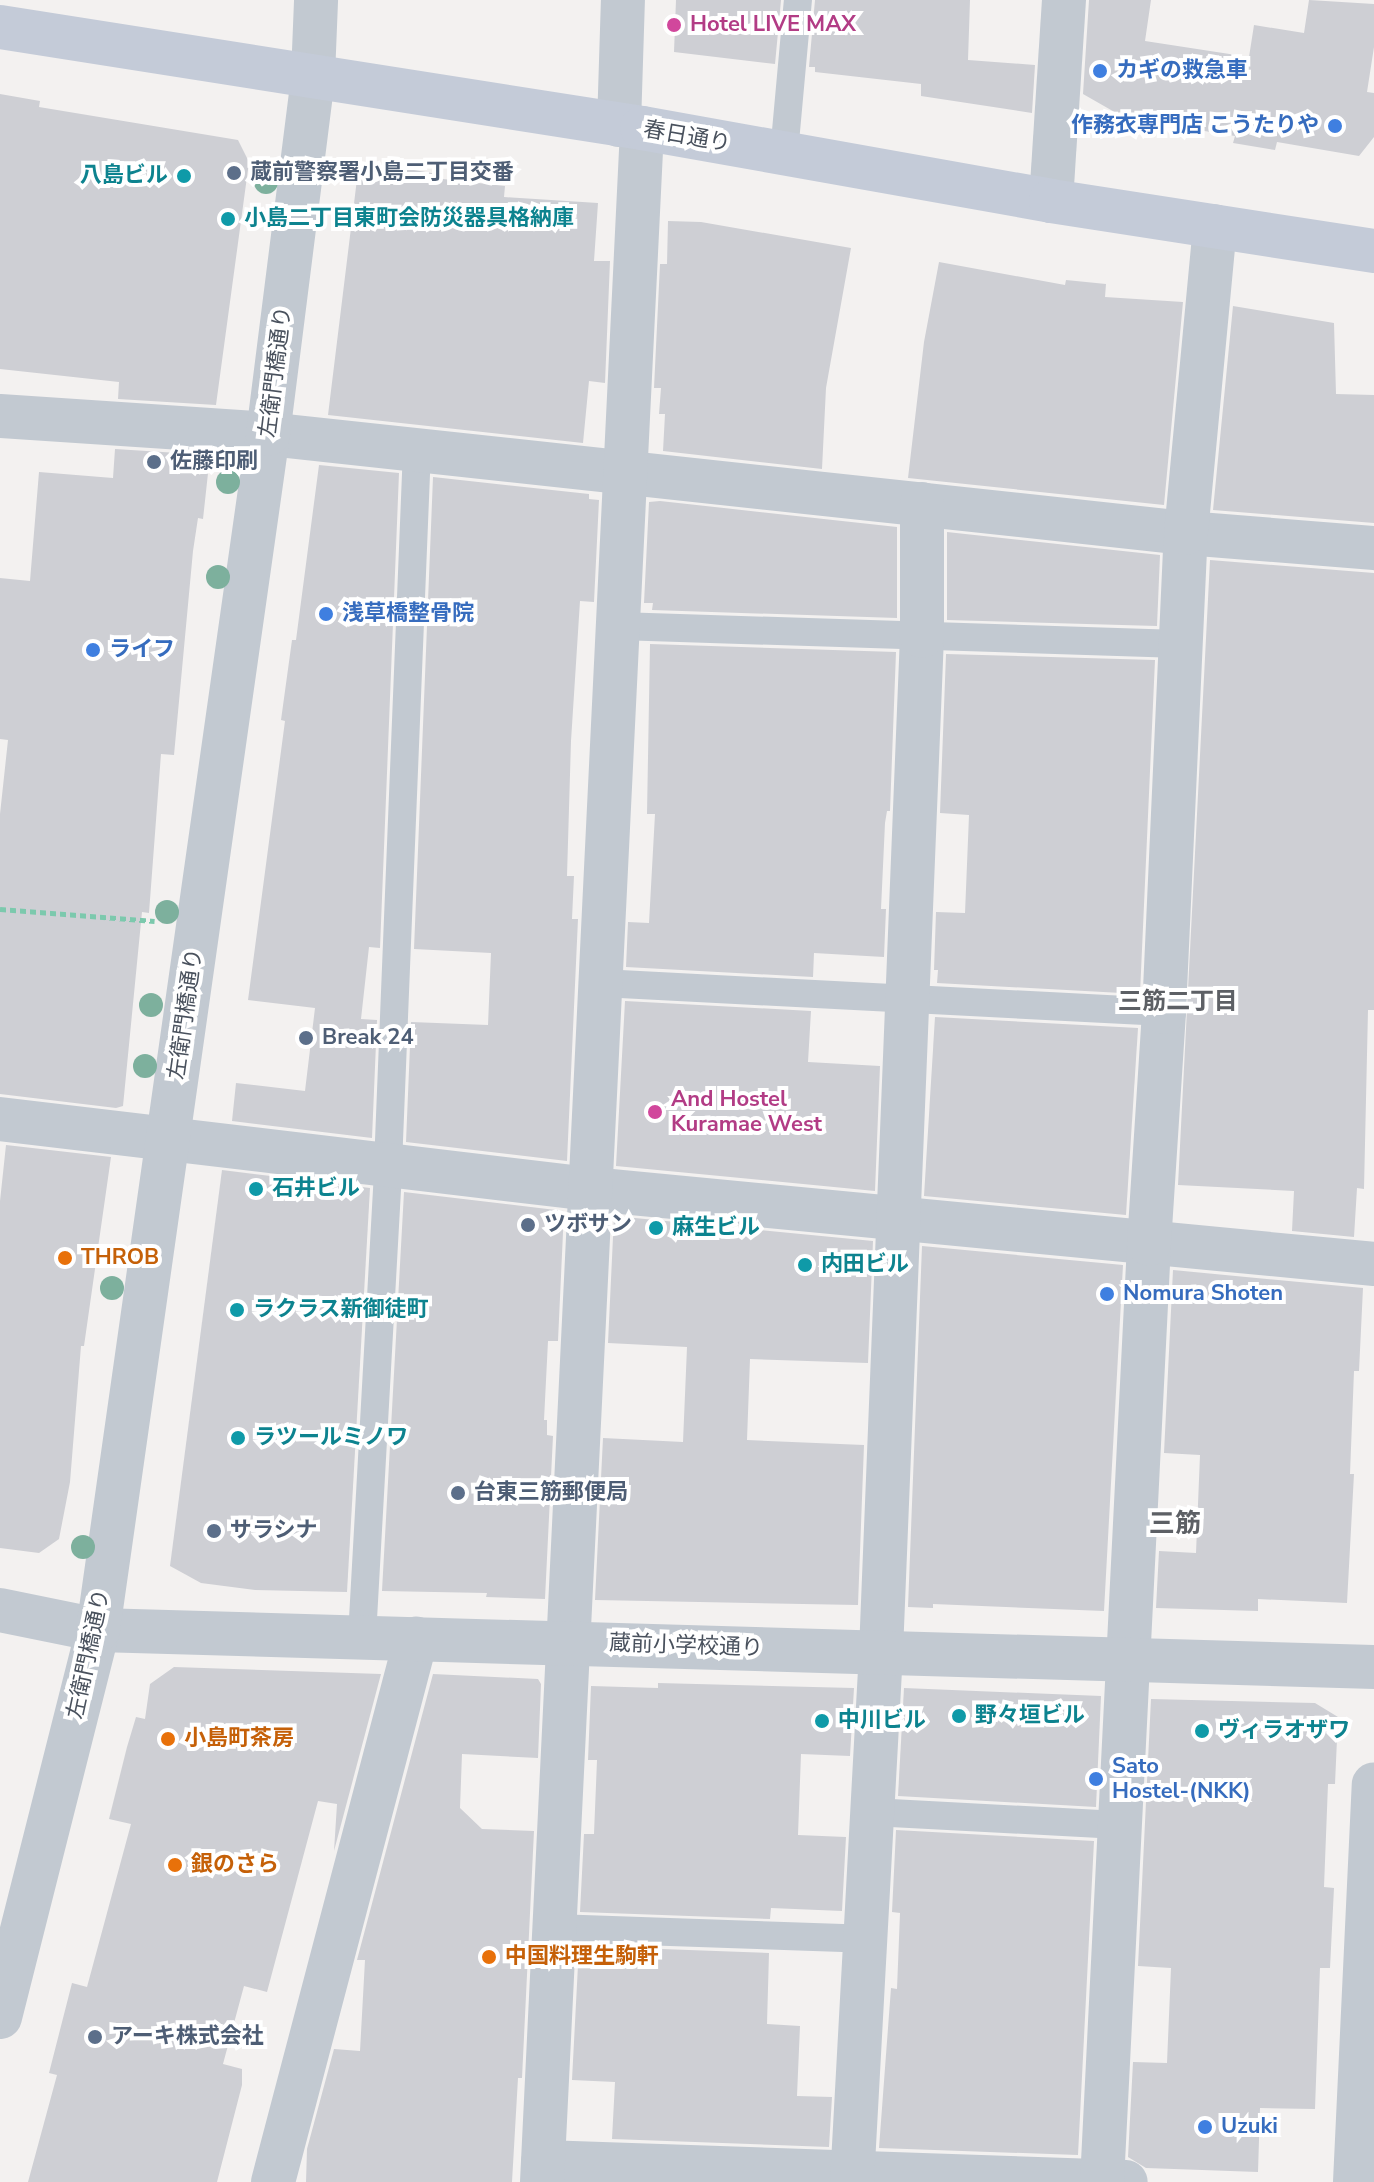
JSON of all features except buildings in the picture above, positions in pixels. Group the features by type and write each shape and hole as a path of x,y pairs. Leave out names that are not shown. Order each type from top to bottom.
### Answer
{"main road":[{"name":"春日通り","path":"0,27 630,127 1051,201 1374,251"}],"street":[{"name":"左衛門橋通り","path":"0,2017 12,1917 98,1630 268,434 313,76 316,0"},
{"path":"623,0 630,127 625,471 542,2172 1126,2182"},
{"path":"1051,201 1064,0"},
{"path":"1102,2182 1186,533 1215,226"},
{"path":"0,416 268,434 1186,533 1374,548"},
{"path":"852,2178 881,1652 922,636 922,504"},
{"path":"0,1119 590,1189 1374,1264"},
{"name":"蔵前小学校通り","path":"0,1610 98,1630 1374,1667"},
{"path":"273,2182 416,1639"},
{"path":"1355,2182 1372,1878 1374,1784"}],"lane":[{"path":"784,153 798,0"},
{"path":"362,1637 388,1165 417,450"},
{"path":"618,626 1180,644"},
{"path":"601,983 907,996 1164,1012"},
{"path":"872,1812 1119,1825"},
{"path":"554,1928 865,1939"}],"path":[{"path":"0,909 199,925"}],"place":[{"name":"Hotel LIVE MAX","path":"674,25"},
{"name":"カギの救急車","path":"1100,71"},
{"name":"作務衣専門店 こうたりや","path":"1335,126"},
{"name":"蔵前警察署小島二丁目交番","path":"234,173"},
{"name":"八島ビル","path":"184,176"},
{"name":"小島二丁目東町会防災器具格納庫","path":"228,219"},
{"name":"佐藤印刷","path":"154,462"},
{"name":"浅草橋整骨院","path":"326,614"},
{"name":"ライフ","path":"93,650"},
{"name":"Break 24","path":"306,1038"},
{"name":"And Hostel Kuramae West","path":"655,1112"},
{"name":"石井ビル","path":"256,1189"},
{"name":"ツボサン","path":"528,1225"},
{"name":"麻生ビル","path":"656,1228"},
{"name":"THROB","path":"65,1258"},
{"name":"内田ビル","path":"805,1265"},
{"name":"Nomura Shoten","path":"1107,1294"},
{"name":"ラクラス新御徒町","path":"237,1310"},
{"name":"ラツールミノワ","path":"238,1438"},
{"name":"台東三筋郵便局","path":"458,1493"},
{"name":"サラシナ","path":"214,1531"},
{"name":"野々垣ビル","path":"959,1716"},
{"name":"中川ビル","path":"822,1721"},
{"name":"ヴィラオザワ","path":"1202,1731"},
{"name":"小島町茶房","path":"168,1739"},
{"name":"Sato Hostel-(NKK)","path":"1096,1779"},
{"name":"銀のさら","path":"175,1865"},
{"name":"中国料理生駒軒","path":"489,1957"},
{"name":"アーキ株式会社","path":"95,2037"},
{"name":"Uzuki","path":"1205,2127"}],"district":[{"name":"三筋二丁目","path":"1178,1002"},
{"name":"三筋","path":"1175,1524"}]}
